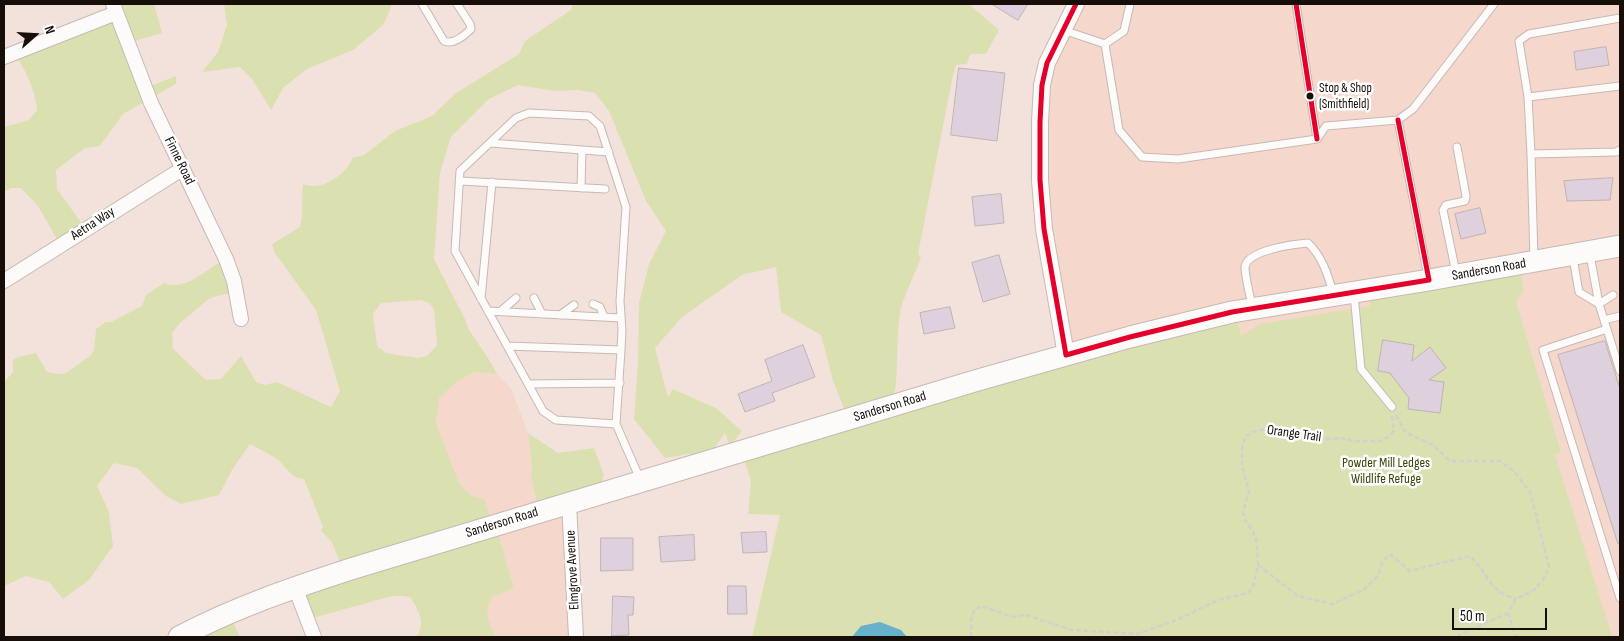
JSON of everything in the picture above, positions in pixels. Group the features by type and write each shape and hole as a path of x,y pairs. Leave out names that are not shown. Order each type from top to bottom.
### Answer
{"main road":[{"name":"Sanderson Road","path":"179,637 256,601 295,587 569,503 1130,337 1253,308 1456,276 1620,246"}],"street":[{"path":"1066,355 1044,229 1040,180 1042,85 1047,62 1076,4"},
{"path":"4,57 115,8"},
{"name":"Finne Road","path":"115,8 151,103 226,259 234,281 241,320"},
{"name":"Aetna Way","path":"4,281 182,169"},
{"name":"Elmgrove Avenue","path":"569,503 576,637"},
{"path":"295,587 314,637"}],"lane":[{"path":"422,4 444,41 451,43 470,29 470,24 457,4"},
{"path":"1105,44 1124,31 1130,4"},
{"path":"1296,4 1317,139"},
{"path":"1105,44 1119,130 1142,157 1178,159 1317,139 1326,126 1398,120 1413,109 1494,4"},
{"path":"1534,262 1528,97 1519,41 1529,34 1620,18"},
{"path":"1063,30 1105,44"},
{"path":"1528,97 1620,86"},
{"path":"616,424 556,420 542,411 455,251 460,171 516,118 529,114 589,116 600,126 626,207 620,301 620,383 616,424 642,482"},
{"path":"1398,120 1429,280"},
{"path":"490,143 609,152"},
{"path":"1456,276 1443,210 1446,205 1465,201 1466,196 1457,147"},
{"path":"581,188 582,150"},
{"path":"1531,154 1616,152 1620,150"},
{"path":"460,180 605,189"},
{"path":"481,299 492,182"},
{"path":"1253,308 1245,266 1250,258 1258,253 1297,244 1308,243 1315,249 1327,272 1334,295"},
{"path":"1581,253 1579,292 1599,304"},
{"path":"1581,253 1620,367"},
{"path":"1354,292 1361,369 1392,407"},
{"path":"1599,304 1613,295"},
{"path":"500,311 516,298"},
{"path":"534,298 542,314"},
{"path":"593,304 600,307 604,317"},
{"path":"560,315 574,305"},
{"path":"488,311 621,318"},
{"path":"1604,320 1620,316"},
{"path":"1607,330 1543,350 1620,598"},
{"path":"507,346 621,350"},
{"path":"528,384 620,383"}],"path":[{"name":"Orange Trail","path":"971,637 971,620 975,608 984,607 1013,617 1026,615 1072,630 1137,634 1179,620 1218,600 1248,593 1253,587 1258,565 1257,544 1253,531 1245,520 1244,512 1249,491 1242,466 1242,449 1245,437 1252,432 1265,429 1320,440 1341,438 1354,441 1380,441 1394,431 1392,407"},
{"path":"1392,407 1404,432 1433,445 1450,460 1500,461 1515,472 1531,494 1549,567 1543,580 1534,590 1516,599 1508,613 1459,635 1460,637"},
{"path":"1258,565 1298,596 1333,604 1366,589 1378,576 1383,560 1391,555 1410,571 1470,556 1502,594 1516,599"},
{"path":"1508,613 1516,637"}],"shaded area":[{"path":"1078,4 1620,4 1620,636 1612,636 1552,457 1561,452 1516,301 1372,316 1256,418 1237,313 1070,354 1053,269 1043,85"},
{"path":"475,372 497,374 511,388 528,433 532,465 531,477 570,510 578,637 495,637 486,614 492,597 514,588 496,527 459,483 436,423 439,398 458,381"}],"green space":[{"path":"114,4 154,4 162,33 131,42 148,87 176,76 176,84 123,114 100,146 85,148 56,170 57,189 85,228 59,243 38,206 21,188 11,188 4,192 4,127 29,120 37,110 29,80 15,54 117,13"},
{"path":"224,4 392,4 382,26 353,50 307,69 283,88 271,110 252,79 240,67 202,72 218,52 227,25"},
{"name":"Powder Mill Ledges Wildlife Refuge","path":"573,4 969,4 999,30 986,54 970,54 967,64 956,65 953,75 918,254 921,258 906,293 900,313 896,383 892,406 1237,313 1241,336 1260,324 1370,306 1368,291 1520,266 1524,291 1516,301 1561,452 1555,455 1612,636 1620,637 752,637 780,515 748,514 751,481 742,453 848,418 833,381 821,335 781,312 776,267 742,275 682,317 655,348 668,397 673,389 716,408 742,431 730,446 725,433 704,462 689,454 665,458 634,419 638,363 639,303 649,264 666,231 646,201 609,111 595,93 578,90 555,91 518,85 489,99 451,137 440,173 434,259 469,330 497,374 475,372 458,381 439,398 436,423 459,483 471,496 484,499 492,523 496,527 514,588 492,597 489,603 487,613 495,637 416,637 421,627 420,618 411,598 404,596 392,596 309,619 298,590 343,571 332,542 321,531 323,527 304,479 296,477 278,460 250,444 232,470 219,495 181,504 166,496 137,468 114,463 97,486 109,512 113,546 89,580 63,599 49,582 26,576 4,586 4,382 13,372 13,360 36,353 47,372 66,373 90,356 94,350 96,329 106,322 111,322 142,306 146,295 164,283 179,285 187,282 225,258 238,291 210,298 180,323 172,333 173,349 206,380 221,379 241,356 256,382 265,385 277,382 331,407 340,391 316,310 275,253 272,244 300,227 303,184 317,186 325,184 339,176 352,158 364,155 395,131 432,116 456,93 519,54 525,41 571,10","holes":["421,300 430,304 434,310 437,345 427,356 418,358 386,353 377,346 373,314 381,303"]},
{"path":"528,433 558,453 594,448 604,475 597,495 539,509 531,477 532,465"},
{"path":"229,613 240,637 204,637 201,627"}],"water":[{"path":"880,622 901,630 907,637 852,637 861,626"}],"building":[{"path":"992,4 1028,4 1018,20"},
{"path":"1606,47 1609,65 1576,70 1574,52"},
{"path":"959,68 1005,73 997,141 951,135"},
{"path":"1613,178 1610,200 1567,201 1564,181"},
{"path":"1001,194 1004,223 975,226 972,197"},
{"path":"1480,208 1486,233 1461,239 1455,214"},
{"path":"999,255 1010,294 983,302 972,263"},
{"path":"950,307 955,328 924,334 920,313"},
{"path":"1383,340 1414,345 1412,361 1430,347 1446,368 1429,380 1444,382 1440,413 1408,409 1409,398 1390,373 1378,371"},
{"path":"1605,341 1620,389 1620,543 1618,544 1558,355"},
{"path":"803,345 815,377 772,393 775,401 745,412 738,394 772,381 765,360"},
{"path":"766,532 767,552 743,553 741,533"},
{"path":"694,535 695,560 661,562 659,537"},
{"path":"601,538 633,538 633,570 601,571"},
{"path":"728,586 746,586 747,614 728,614"},
{"path":"613,596 634,597 633,615 628,615 629,635 612,636"}],"transit line":[{"path":"1066,355 1044,229 1040,180 1040,122 1042,85 1047,63 1076,4"},
{"path":"1296,4 1317,139"},
{"path":"1398,120 1429,280"},
{"path":"1066,355 1232,312 1429,280"}],"place":[{"name":"Stop & Shop (Smithfield)","path":"1310,96"}]}
